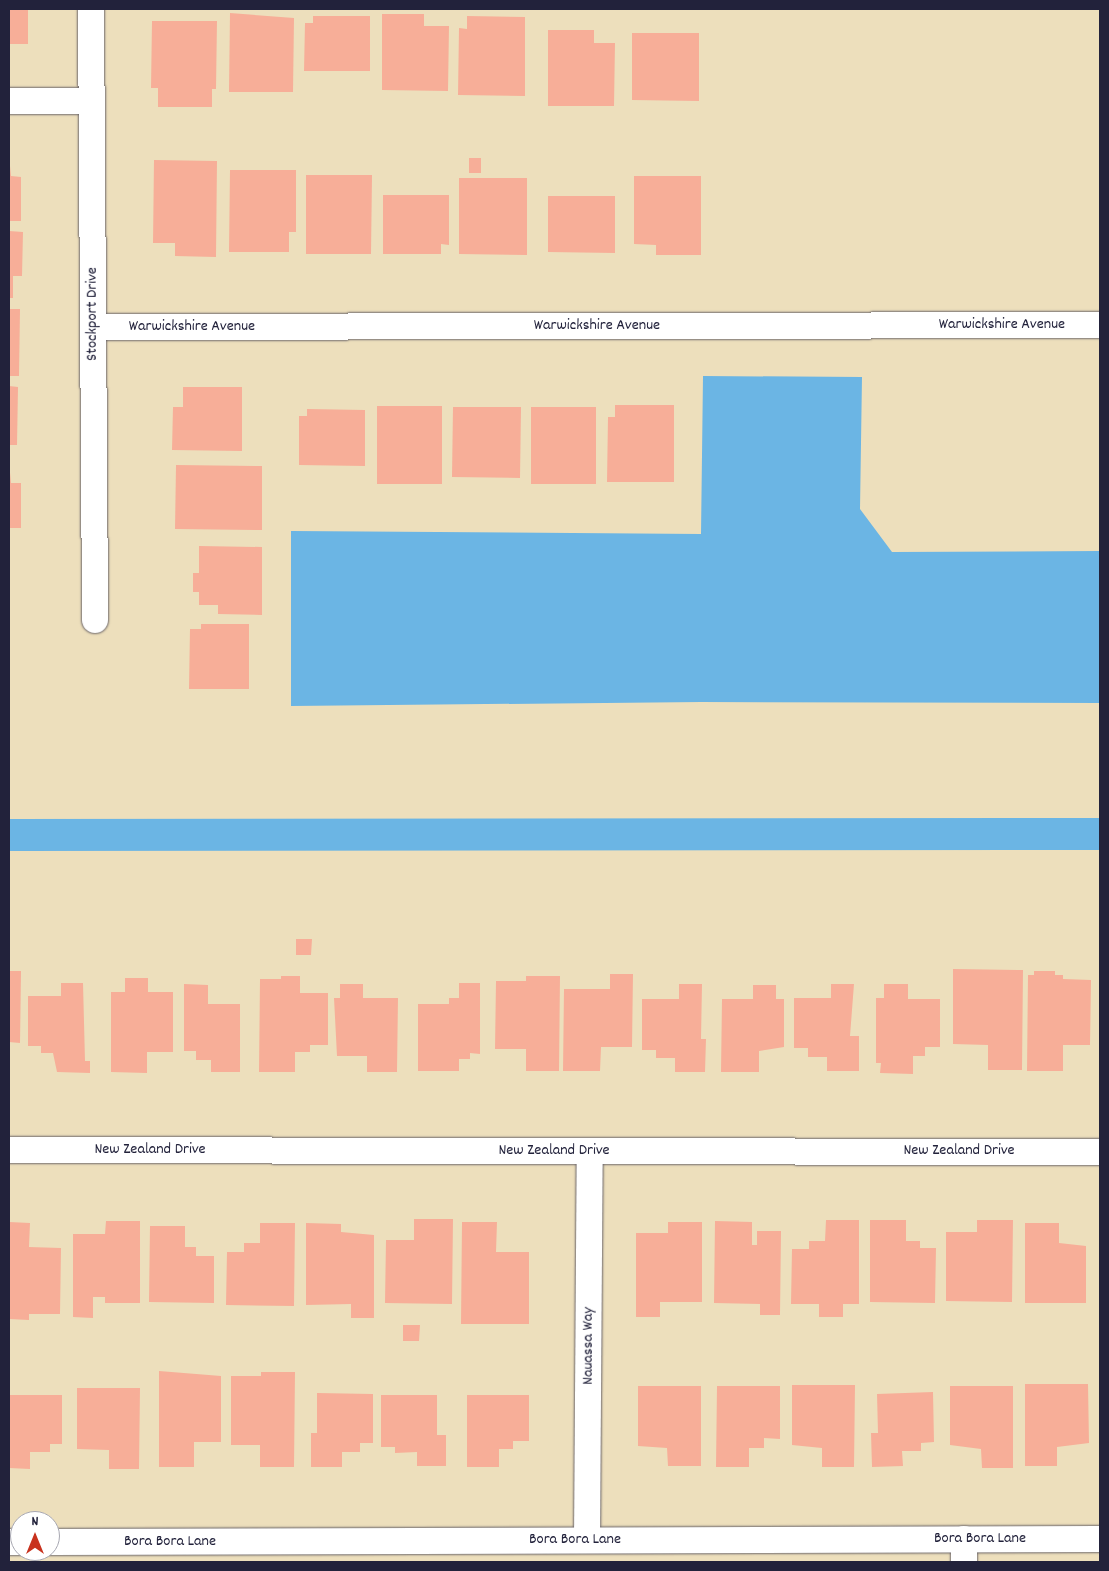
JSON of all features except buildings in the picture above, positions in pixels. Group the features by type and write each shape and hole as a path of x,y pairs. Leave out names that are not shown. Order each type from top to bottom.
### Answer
{"street":[{"name":"Stockport Drive","path":"92,9 95,620"},
{"path":"9,101 92,101"},
{"name":"Warwickshire Avenue","path":"94,327 1100,325"},
{"name":"New Zealand Drive","path":"9,1150 1100,1152"},
{"name":"Nauassa Way","path":"588,1540 590,1151"},
{"name":"Bora Bora Lane","path":"60,1542 588,1540 964,1551 1100,1538"}],"water":[{"path":"703,376 862,377 860,509 892,552 1100,551 1100,703 701,702 291,706 291,531 701,534"}],"waterway":[{"path":"9,835 1100,834"}]}
